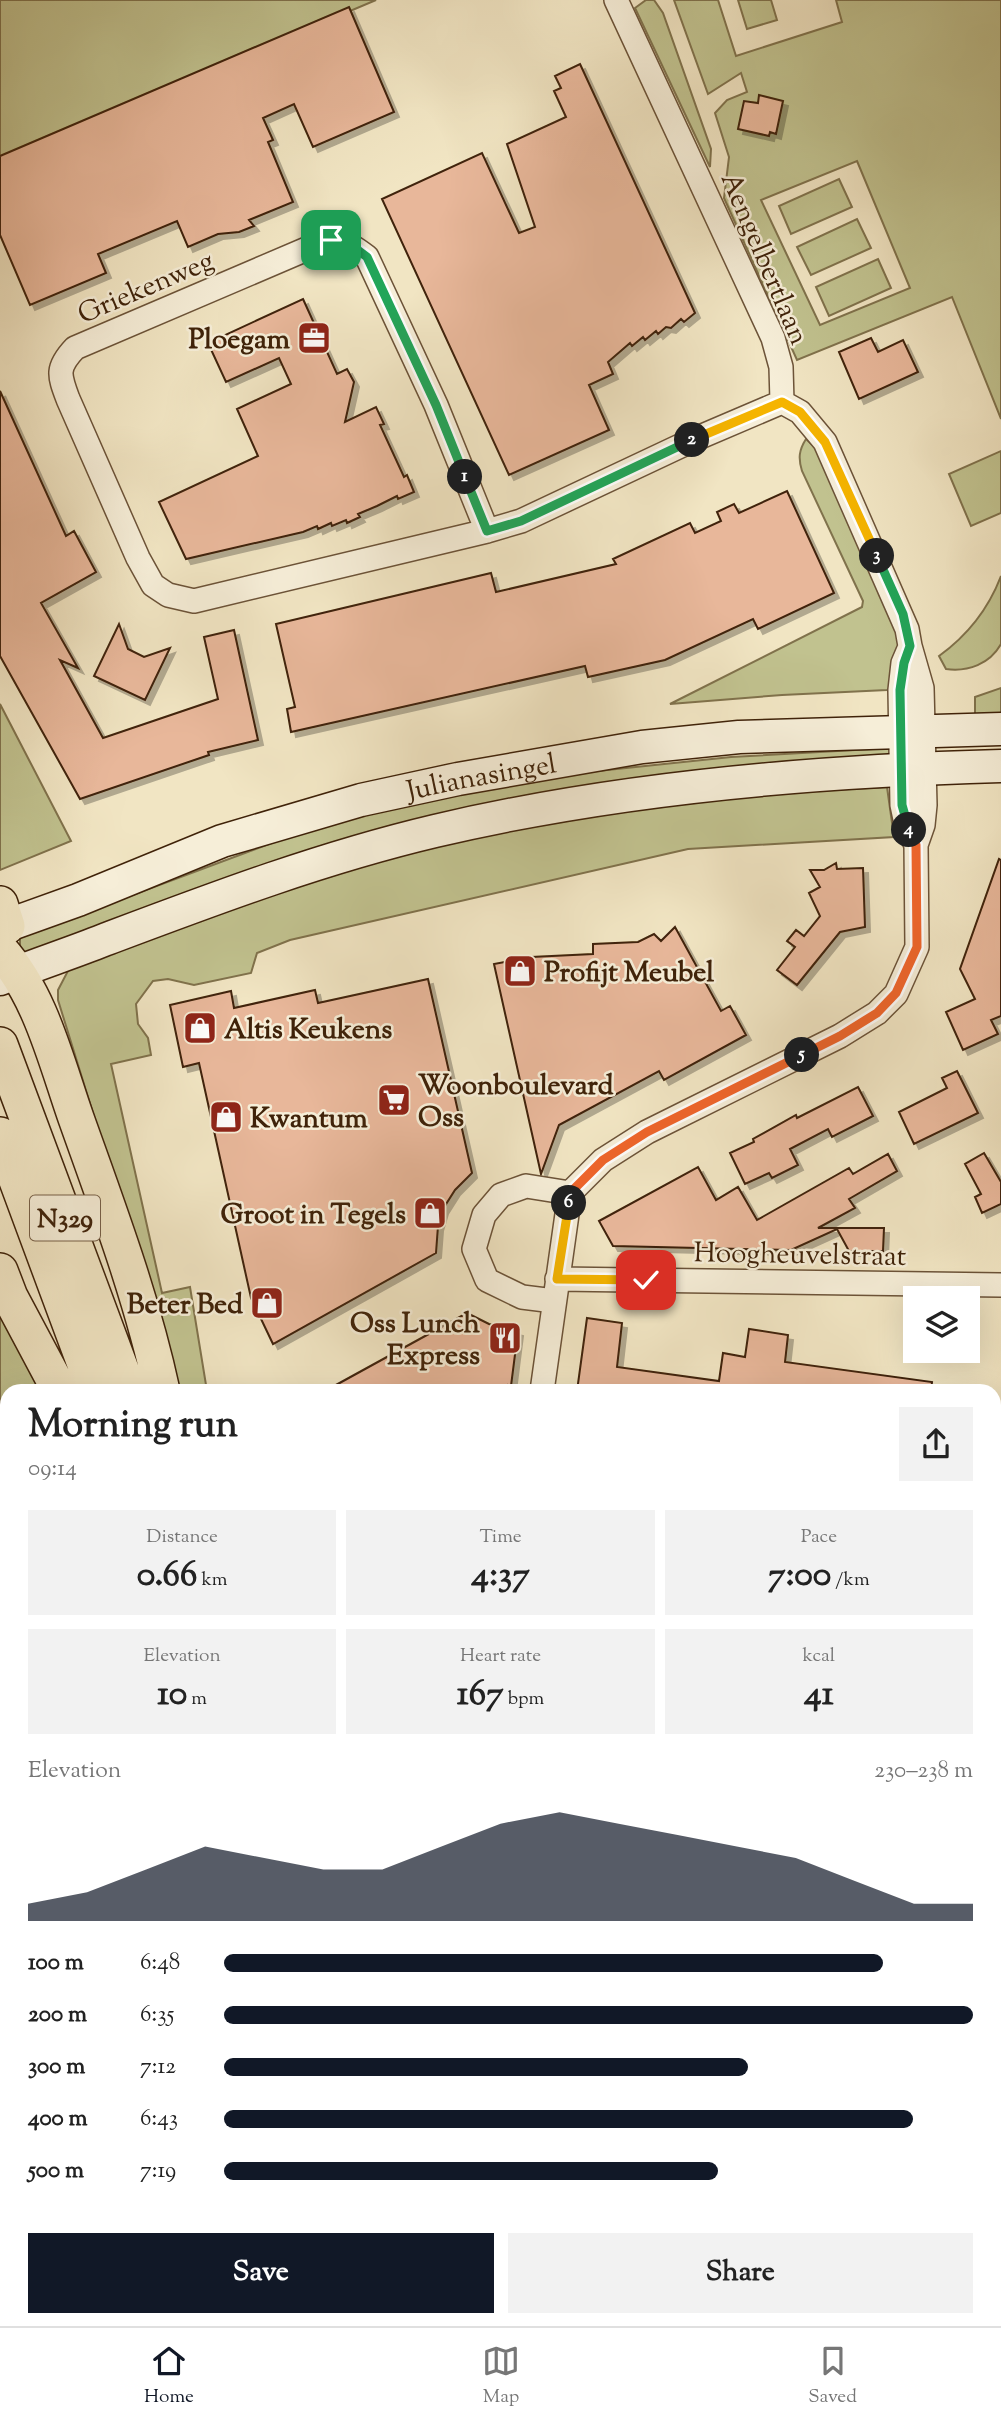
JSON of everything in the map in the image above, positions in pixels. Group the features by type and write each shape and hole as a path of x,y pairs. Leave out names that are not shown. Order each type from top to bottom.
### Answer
{"main road":[{"name":"Julianasingel","path":"3,945 222,841 361,800 538,764 642,747 739,737 1001,729"},
{"name":"Julianasingel","path":"3,945 264,880 434,831 558,806 668,790 912,769 1001,766"},
{"name":"N329","path":"3,945 39,1014 124,1253 160,1384"},
{"name":"N329","path":"0,1045 127,1384"},
{"name":"N329","path":"0,1135 91,1384"},
{"path":"0,1271 10,1297 56,1384"}],"street":[{"name":"Aengelbertlaan","path":"617,0 773,338 781,367 782,402"},
{"name":"Griekenweg","path":"487,531 436,405 367,257 347,242 331,240 297,253 75,348 62,362 60,379 138,558 153,585 168,595 194,601 487,531 521,521 693,440 782,402"},
{"path":"543,1384 570,1193 603,1160 647,1132 840,1036 877,1013 896,993 917,947 916,845 906,824 902,805 912,769 912,732 900,690 910,646 903,614 825,442 800,412 782,402"},
{"path":"555,1290 522,1297 487,1280 474,1249 484,1215 501,1195 526,1186 570,1193"},
{"name":"Hoogheuvelstraat","path":"555,1290 1001,1285"}],"green space":[{"path":"0,0 376,0 0,159"},
{"path":"646,0 654,0 663,13 711,149 710,167 635,8"},
{"path":"674,0 718,0 736,56 842,22 836,0 1001,0 1001,419 952,297 797,360 724,198 729,157 715,113 727,100 747,92 741,73 708,94","holes":["857,161 910,288 820,325 761,200"]},
{"path":"738,0 771,0 777,20 747,29"},
{"path":"839,179 852,207 791,234 779,206"},
{"path":"857,219 871,248 811,275 797,247"},
{"path":"878,259 891,288 829,316 816,287"},
{"path":"806,439 820,452 896,617 899,649 894,686 887,690 670,704 862,607 863,601 802,471 800,454"},
{"path":"1001,451 1001,513 971,526 949,474"},
{"path":"1001,576 1001,644 991,657 978,665 946,669 939,656 976,621"},
{"path":"1001,688 1001,715 975,714 975,697"},
{"path":"0,704 71,841 0,870"},
{"path":"891,748 891,763 705,772 20,959 20,937 363,809 588,772 731,757"},
{"path":"887,787 894,837 688,849 290,940 257,953 251,973 194,985 168,979 153,981 136,1004 138,1024 148,1038 151,1055 111,1064 162,1293 190,1287 206,1384 169,1384 130,1233 58,1000 58,990 70,967 318,873 556,817 760,794"},
{"path":"0,1288 49,1384 0,1384"}],"building":[{"path":"349,7 394,112 313,147 294,104 263,118 273,140 268,142 293,202 249,220 254,226 239,232 218,234 188,247 177,221 98,254 106,273 30,305 0,235 0,156"},
{"path":"580,64 695,313 684,322 681,319 658,334 656,331 645,340 643,337 632,346 630,343 608,362 613,374 589,385 609,430 509,475 382,199 482,153 519,233 535,227 507,144 566,117 554,91 561,88 555,76"},
{"path":"759,95 783,101 776,134 770,132 769,136 738,129 744,101 758,103"},
{"path":"303,299 337,374 347,369 354,382 345,422 376,407 384,424 380,425 404,477 407,475 414,492 398,499 397,496 358,514 360,517 347,523 346,520 332,526 331,523 318,529 317,526 303,532 186,559 159,502 258,456 237,409 291,384 279,358 226,382 208,343"},
{"path":"871,338 878,352 903,340 918,372 859,399 839,352"},
{"path":"0,391 66,536 74,531 96,572 41,603 78,668 60,660 103,738 218,699 204,637 234,630 258,740 208,752 209,755 80,799 0,656"},
{"path":"787,491 834,593 758,629 753,619 665,660 588,677 585,666 291,732 287,709 295,707 276,624 491,573 496,592 616,564 613,559 690,523 695,533 721,521 717,512 734,504 739,513"},
{"path":"119,624 128,649 144,657 170,648 145,700 94,676"},
{"path":"999,859 1001,1016 991,1020 998,1034 963,1050 946,1012 975,999 960,969"},
{"path":"836,863 837,869 863,868 865,927 840,932 797,985 777,970 795,947 787,941 796,930 804,936 820,916 809,893 820,887 810,870 824,870"},
{"path":"675,927 721,1011 730,1006 746,1035 664,1080 659,1071 559,1125 541,1174 494,964 531,957 593,954 593,944 638,942 654,934 661,941"},
{"path":"428,979 472,1173 455,1190 443,1209 438,1226 436,1253 273,1344 251,1298 199,1063 183,1067 170,1005 231,991 234,1008 315,990 318,1003"},
{"path":"957,1071 978,1113 914,1144 899,1112 947,1088 942,1078"},
{"path":"858,1087 873,1116 832,1137 828,1129 790,1149 798,1165 772,1178 769,1173 745,1184 730,1153 754,1142 753,1139 796,1115 797,1118"},
{"path":"984,1153 1001,1182 1001,1204 982,1213 975,1197 981,1194 965,1164"},
{"path":"888,1154 897,1171 849,1199 855,1208 818,1228 884,1228 883,1251 849,1251 837,1229 791,1250 613,1246 599,1221 698,1167 716,1200 738,1187 757,1220 849,1168 853,1174"},
{"path":"467,1313 489,1324 518,1331 511,1384 338,1384"},
{"path":"587,1318 622,1323 617,1367 719,1381 723,1353 745,1357 749,1329 788,1335 785,1362 932,1382 932,1384 578,1384"}],"place":[{"name":"Ploegam","path":"314,338"},
{"name":"Profijt Meubel","path":"520,971"},
{"name":"Altis Keukens","path":"200,1028"},
{"name":"Woonboulevard Oss","path":"394,1100"},
{"name":"Kwantum","path":"226,1117"},
{"name":"Groot in Tegels","path":"430,1213"},
{"name":"Beter Bed","path":"267,1303"},
{"name":"Oss Lunch Express","path":"505,1338"}],"route":[{"path":"331,240 347,242 367,257 436,405 487,531 521,521 693,440 782,402 800,412 825,442 903,614 910,646 900,690 902,805 906,824 916,845 917,947 896,993 877,1013 840,1036 647,1132 603,1160 570,1193 557,1279 646,1280"}]}
